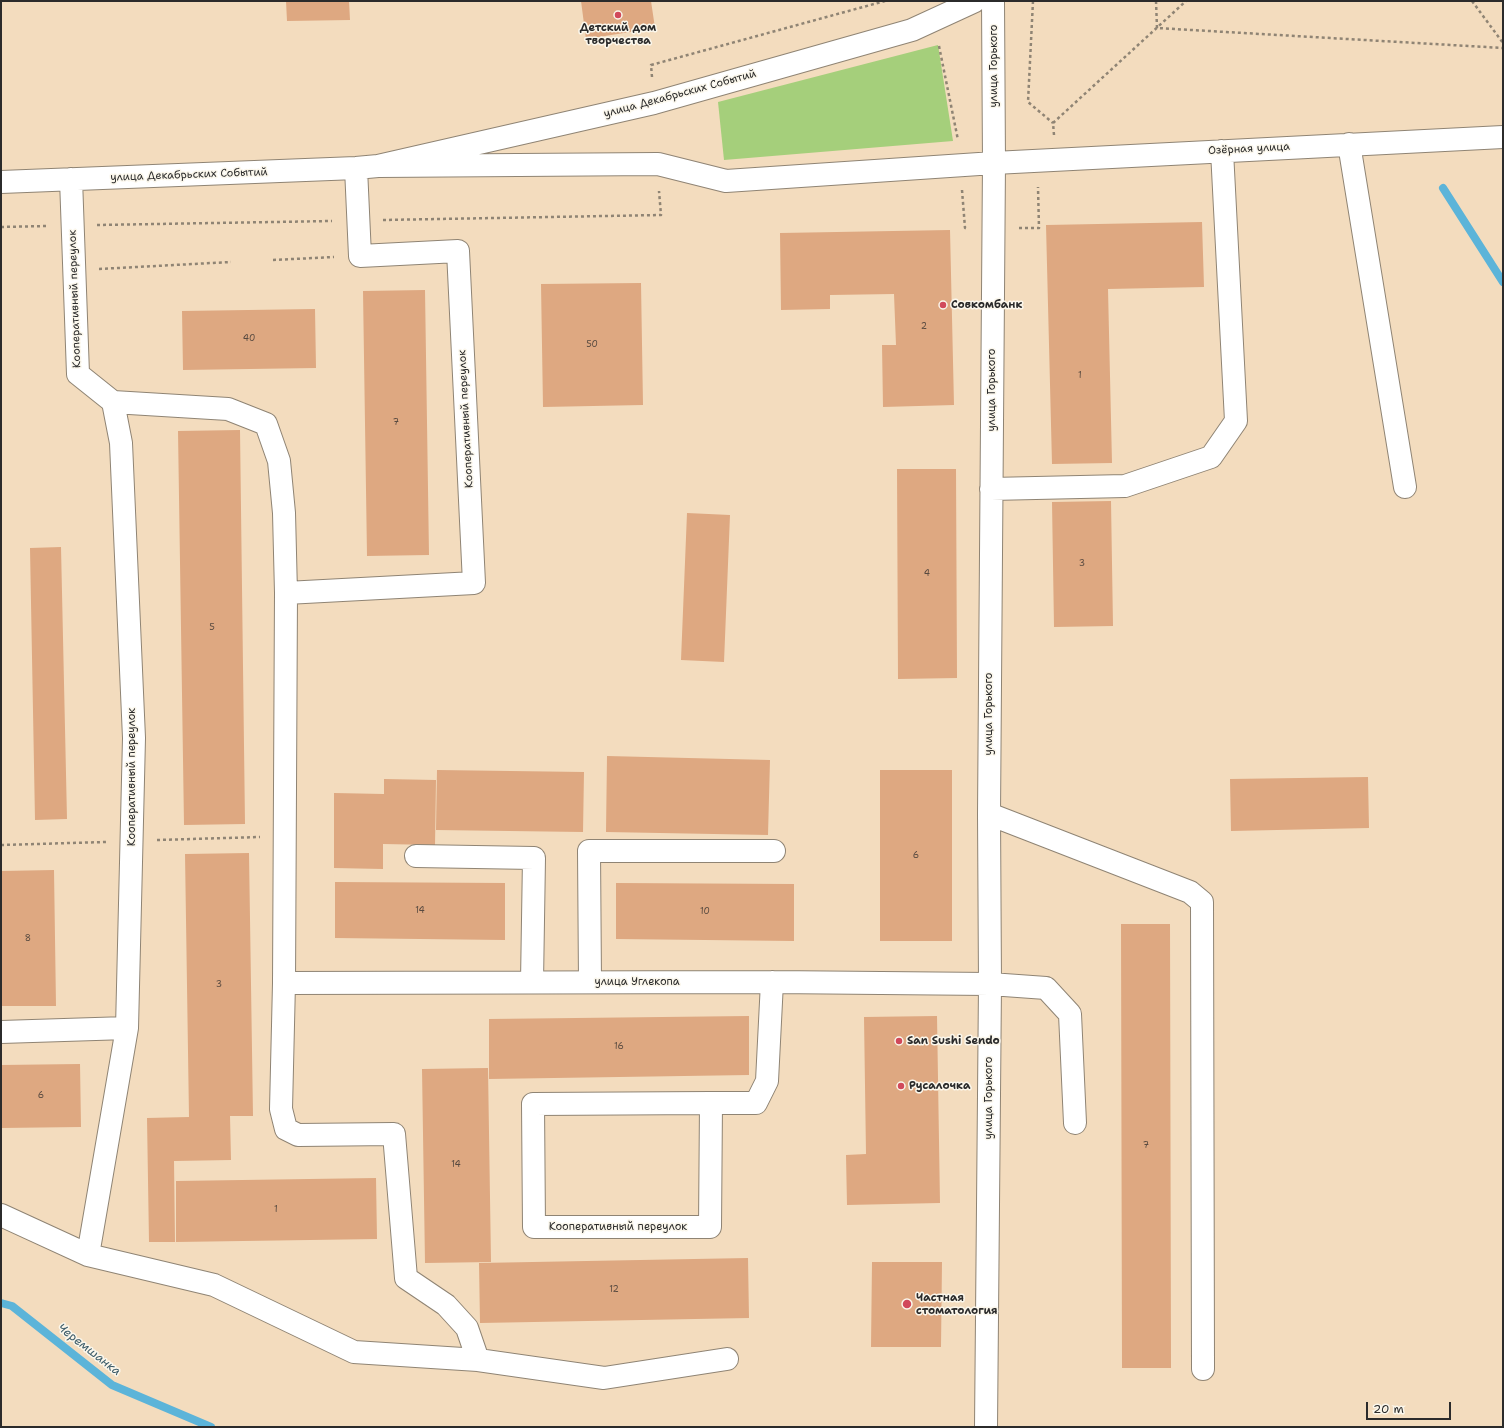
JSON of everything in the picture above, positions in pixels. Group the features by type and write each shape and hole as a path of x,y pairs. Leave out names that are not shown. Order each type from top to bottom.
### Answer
{"street":[{"name":"улица Декабрьских Событий","path":"378,166 654,102 912,30 975,1"},
{"name":"улица Горького","path":"986,1427 990,984 989,814 994,163 993,1"},
{"name":"Озёрная улица","path":"994,163 1503,137"},
{"path":"1349,144 1405,487"},
{"path":"991,489 1125,486 1211,457 1236,421 1222,151"},
{"name":"улица Декабрьских Событий","path":"1,182 378,166 658,164 726,181 994,163"},
{"path":"356,168 360,256"},
{"name":"Кооперативный переулок","path":"71,179 78,374 113,402 121,443 134,738 128,1028 88,1255"},
{"name":"Кооперативный переулок","path":"286,593 474,584 458,251 360,256"},
{"path":"113,402 228,409 266,424 279,460 284,513 286,593 284,983 281,1109 286,1129 298,1135 394,1134 406,1278 446,1305 467,1328 478,1360"},
{"path":"989,814 1190,892 1202,902 1203,1369"},
{"path":"590,982 589,852 774,851"},
{"path":"416,856 534,858 532,982"},
{"name":"Кооперативный переулок","path":"711,1103 710,1227 534,1227 533,1104 711,1103 756,1103 767,1081 772,982"},
{"name":"улица Углекопа","path":"284,983 772,982 990,984 1046,988 1070,1014 1075,1123"},
{"path":"1,1032 128,1028"},
{"path":"1,1215 88,1255 214,1285 354,1352 478,1360 604,1378 727,1359"}],"path":[{"path":"654,102 651,65 885,1"},
{"path":"1033,1 1028,102 1053,123 1054,160"},
{"path":"1156,1 1157,28"},
{"path":"1053,123 1186,1"},
{"path":"1472,1 1503,43"},
{"path":"1157,28 1503,48"},
{"path":"1,227 661,215 658,164"},
{"path":"273,260 360,256"},
{"path":"74,270 231,262"}],"green space":[{"path":"938,45 953,141 724,160 718,102"}],"building":[{"path":"286,1 349,1 350,20 287,21"},
{"name":"Детский дом творчества","path":"581,1 651,1 655,28 586,39"},
{"path":"1202,222 1204,287 1108,289 1112,463 1052,464 1046,225"},
{"path":"950,230 954,405 883,407 882,345 896,345 894,294 830,295 830,309 781,310 780,233"},
{"path":"641,283 643,405 543,407 541,284"},
{"path":"425,290 429,555 367,556 363,291"},
{"path":"315,309 316,368 183,370 182,311"},
{"path":"240,430 245,824 184,825 178,431"},
{"path":"897,469 956,469 957,678 898,679"},
{"path":"1111,501 1113,626 1054,627 1052,502"},
{"path":"687,513 730,515 724,662 681,660"},
{"path":"61,547 67,819 35,820 30,548"},
{"path":"607,756 770,760 768,835 606,832"},
{"path":"437,770 584,772 583,832 436,830"},
{"path":"880,770 952,770 952,941 880,941"},
{"path":"1368,777 1369,828 1231,831 1230,779"},
{"path":"384,779 436,780 435,845 383,844 383,869 334,868 334,793 384,794"},
{"path":"249,853 253,1116 230,1116 231,1160 174,1161 175,1242 149,1242 147,1118 189,1117 185,854"},
{"path":"54,870 56,1006 1,1006 1,871"},
{"path":"335,882 505,883 505,940 335,938"},
{"path":"616,883 794,884 794,941 616,939"},
{"path":"1121,924 1170,924 1171,1368 1122,1368"},
{"path":"749,1016 749,1075 489,1079 489,1019"},
{"name":"Русалочка","path":"937,1016 940,1203 847,1205 846,1155 866,1154 864,1017"},
{"path":"80,1064 81,1127 1,1128 1,1065"},
{"path":"488,1068 491,1262 425,1263 422,1069"},
{"path":"376,1178 377,1239 176,1242 176,1181"},
{"path":"748,1258 749,1318 480,1323 479,1263"},
{"name":"Частная стоматология","path":"872,1262 942,1262 941,1347 871,1347"}],"waterway":[{"path":"1443,188 1503,282"},
{"name":"Черемшанка","path":"1,1303 12,1306 112,1385 211,1427"}],"place":[{"name":"Детский дом творчества","path":"618,15"},
{"name":"Совкомбанк","path":"943,305"},
{"name":"San Sushi Sendo","path":"899,1041"},
{"name":"Русалочка","path":"901,1086"},
{"name":"Частная стоматология","path":"907,1304"}]}
